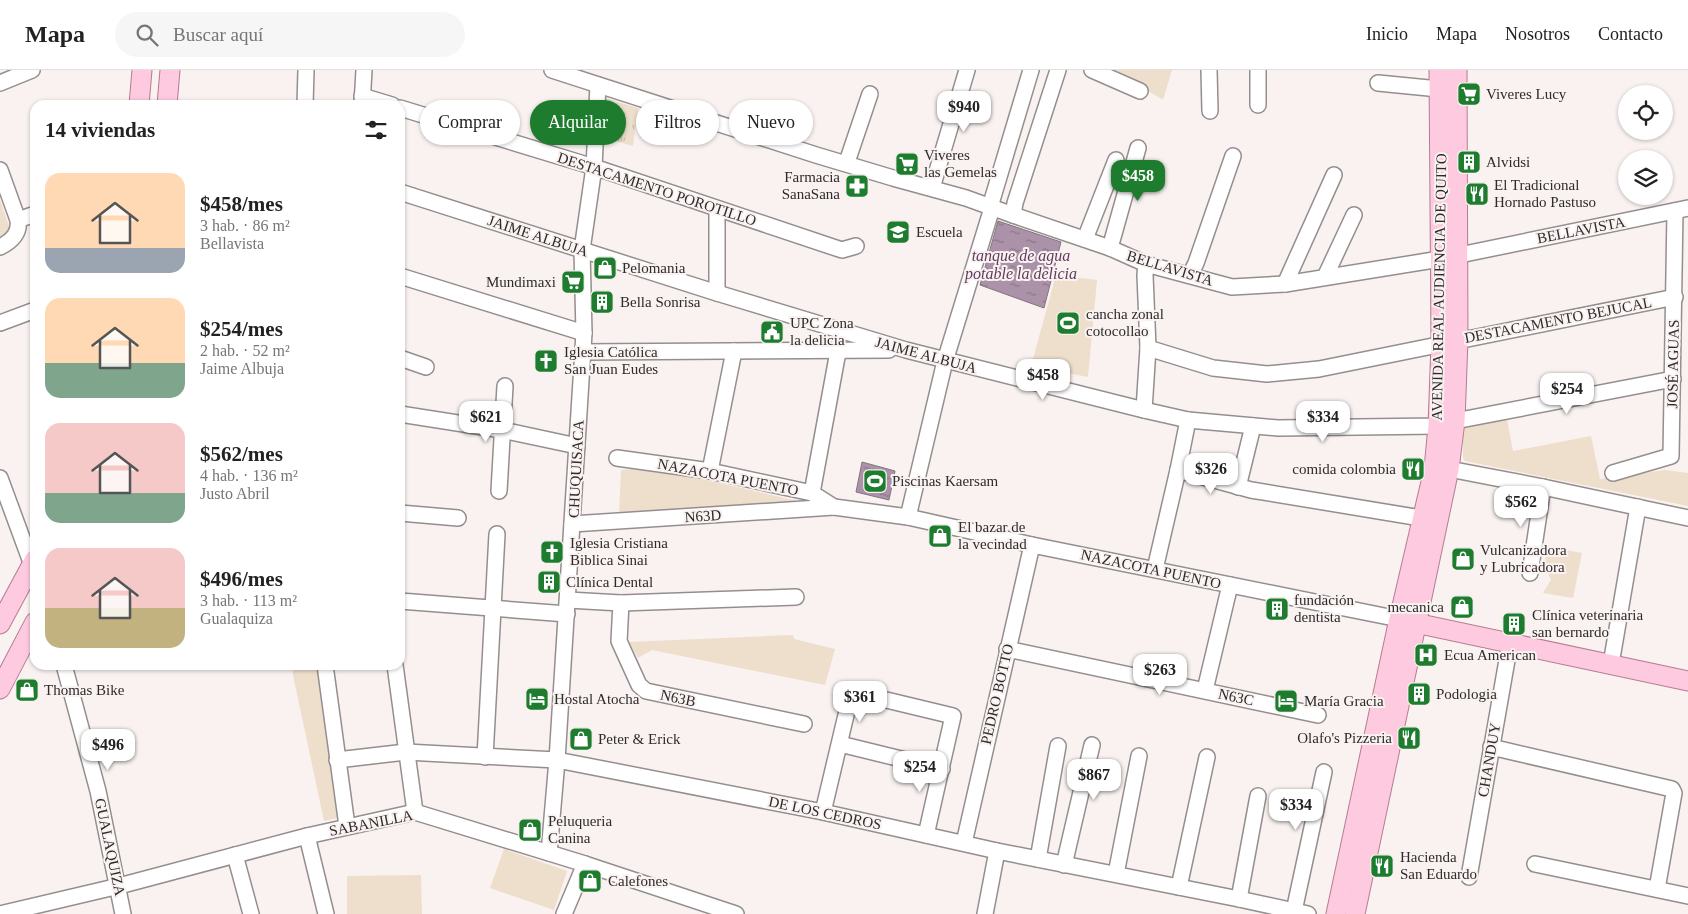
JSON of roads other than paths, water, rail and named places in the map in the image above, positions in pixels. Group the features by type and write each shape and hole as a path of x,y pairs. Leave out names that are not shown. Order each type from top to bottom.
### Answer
{"main road":[{"path":"139,100 142,70"},
{"path":"167,100 170,70"},
{"name":"AVENIDA REAL AUDIENCIA DE QUITO","path":"1336,914 1407,621 1449,469 1446,424 1449,341 1448,257 1441,164 1439,70"},
{"name":"AVENIDA REAL AUDIENCIA DE QUITO","path":"1448,257 1458,164 1457,70"},
{"name":"AVENIDA REAL AUDIENCIA DE QUITO","path":"1355,914 1407,621 1421,518 1446,424"},
{"path":"0,624 30,569"},
{"name":"NAZACOTA PUENTO","path":"1407,621 1688,681"},
{"path":"0,689 30,632"}],"street":[{"path":"0,83 32,70"},
{"path":"304,100 306,70"},
{"path":"362,100 364,70"},
{"name":"BELLAVISTA","path":"552,70 816,154 966,198 1013,216 1110,248 1146,264 1232,287 1285,284 1448,257 1681,210"},
{"path":"932,188 967,70"},
{"path":"908,517 945,361 1031,70"},
{"path":"1013,216 1058,70"},
{"path":"1092,70 1140,91"},
{"path":"1209,70 1210,111"},
{"path":"1258,70 1258,105"},
{"path":"1378,83 1439,89"},
{"name":"CHUQUISACA","path":"549,853 557,760 583,352 582,250 594,167 598,85"},
{"path":"847,162 870,94"},
{"name":"DESTACAMENTO POROTILLO","path":"405,110 594,167 717,210 842,250 856,246"},
{"path":"1110,248 1138,148"},
{"path":"1190,276 1233,156"},
{"path":"1085,239 1116,160"},
{"path":"0,170 18,220 18,231 8,243 0,247"},
{"path":"1285,284 1334,175"},
{"name":"JAIME ALBUJA","path":"405,194 717,293 906,350 1188,420 1278,428 1446,424 1673,379"},
{"path":"717,210 717,293"},
{"name":"JOSÉ AGUAS","path":"1613,473 1671,456 1675,297 1681,210"},
{"path":"1325,277 1354,215"},
{"path":"18,220 30,216"},
{"path":"1144,410 1148,348 1146,264"},
{"path":"405,278 584,333"},
{"name":"DESTACAMENTO BEJUCAL","path":"1148,348 1213,368 1267,374 1319,369 1449,341 1675,297"},
{"path":"0,323 30,312"},
{"path":"812,494 837,357 840,350"},
{"path":"583,352 906,350"},
{"path":"710,471 734,351"},
{"path":"405,360 426,367"},
{"path":"499,491 505,386"},
{"path":"405,415 502,430 577,446"},
{"path":"1155,569 1188,420"},
{"path":"1238,487 1253,426"},
{"name":"NAZACOTA PUENTO","path":"617,458 710,471 812,494 834,507 908,517 1032,545 1407,621"},
{"path":"1449,469 1688,518"},
{"path":"1178,470 1238,487 1421,518"},
{"path":"1,484 30,553"},
{"path":"1530,573 1543,487"},
{"name":"N63D","path":"572,524 834,507"},
{"path":"1611,664 1638,507"},
{"path":"405,513 458,518"},
{"path":"485,757 497,534"},
{"name":"PEDRO BOTTO","path":"964,843 1032,545"},
{"path":"1205,690 1230,585"},
{"path":"405,601 492,608 567,607 621,603 796,597"},
{"name":"N63B","path":"621,603 619,641 639,685 646,691 804,724"},
{"name":"CHANDUY","path":"1469,877 1510,643"},
{"name":"N63C","path":"1008,649 1318,714"},
{"name":"GUALAQUIZA","path":"65,670 90,758 119,886 123,914"},
{"path":"326,670 347,826"},
{"path":"396,670 415,812"},
{"path":"823,812 853,692 953,716 926,835"},
{"path":"840,744 942,769"},
{"path":"1064,865 1092,745"},
{"path":"1038,859 1058,746"},
{"path":"1491,747 1674,791 1657,889"},
{"name":"DE LOS CEDROS","path":"337,760 406,752 557,760 823,812 997,851 1301,912"},
{"path":"1116,874 1139,756"},
{"path":"1179,887 1207,757"},
{"path":"1301,912 1324,772"},
{"path":"1239,899 1258,796"},
{"name":"SABANILLA","path":"0,914 119,886 347,826 415,812 585,864 736,914"},
{"path":"308,836 326,914"},
{"path":"985,914 997,851"},
{"path":"235,856 251,914"},
{"path":"564,914 585,864"},
{"path":"1534,864 1688,896"}],"water":[{"name":"tanque de agua potable la delicia","path":"998,221 1061,242 1044,308 980,285"},
{"name":"Piscinas Kaersam","path":"862,462 895,471 889,500 856,492"}],"place":[{"name":"Viveres Lucy","path":"1469,94"},
{"name":"Alvidsi","path":"1469,162"},
{"name":"Viveres las Gemelas","path":"907,164"},
{"name":"Farmacia SanaSana","path":"857,186"},
{"name":"El Tradicional Hornado Pastuso","path":"1477,194"},
{"name":"Escuela","path":"898,232"},
{"name":"Pelomania","path":"605,268"},
{"name":"Mundimaxi","path":"573,282"},
{"name":"Bella Sonrisa","path":"602,302"},
{"name":"cancha zonal cotocollao","path":"1068,323"},
{"name":"UPC Zona la delicia","path":"772,332"},
{"name":"Iglesia Católica San Juan Eudes","path":"546,361"},
{"name":"comida colombia","path":"1413,469"},
{"name":"Piscinas Kaersam","path":"875,481"},
{"name":"El bazar de la vecindad","path":"940,536"},
{"name":"Iglesia Cristiana Biblica Sinai","path":"552,552"},
{"name":"Vulcanizadora y Lubricadora","path":"1463,559"},
{"name":"Clínica Dental","path":"549,582"},
{"name":"mecanica","path":"1462,607"},
{"name":"fundación dentista","path":"1277,609"},
{"name":"Clínica veterinaria san bernardo","path":"1514,624"},
{"name":"Ecua American","path":"1426,655"},
{"name":"Thomas Bike","path":"27,690"},
{"name":"Podologia","path":"1419,694"},
{"name":"Hostal Atocha","path":"537,699"},
{"name":"María Gracia","path":"1286,701"},
{"name":"Olafo's Pizzeria","path":"1409,738"},
{"name":"Peter & Erick","path":"581,739"},
{"name":"Peluqueria Canina","path":"530,830"},
{"name":"Hacienda San Eduardo","path":"1382,866"},
{"name":"Calefones","path":"590,881"}]}
